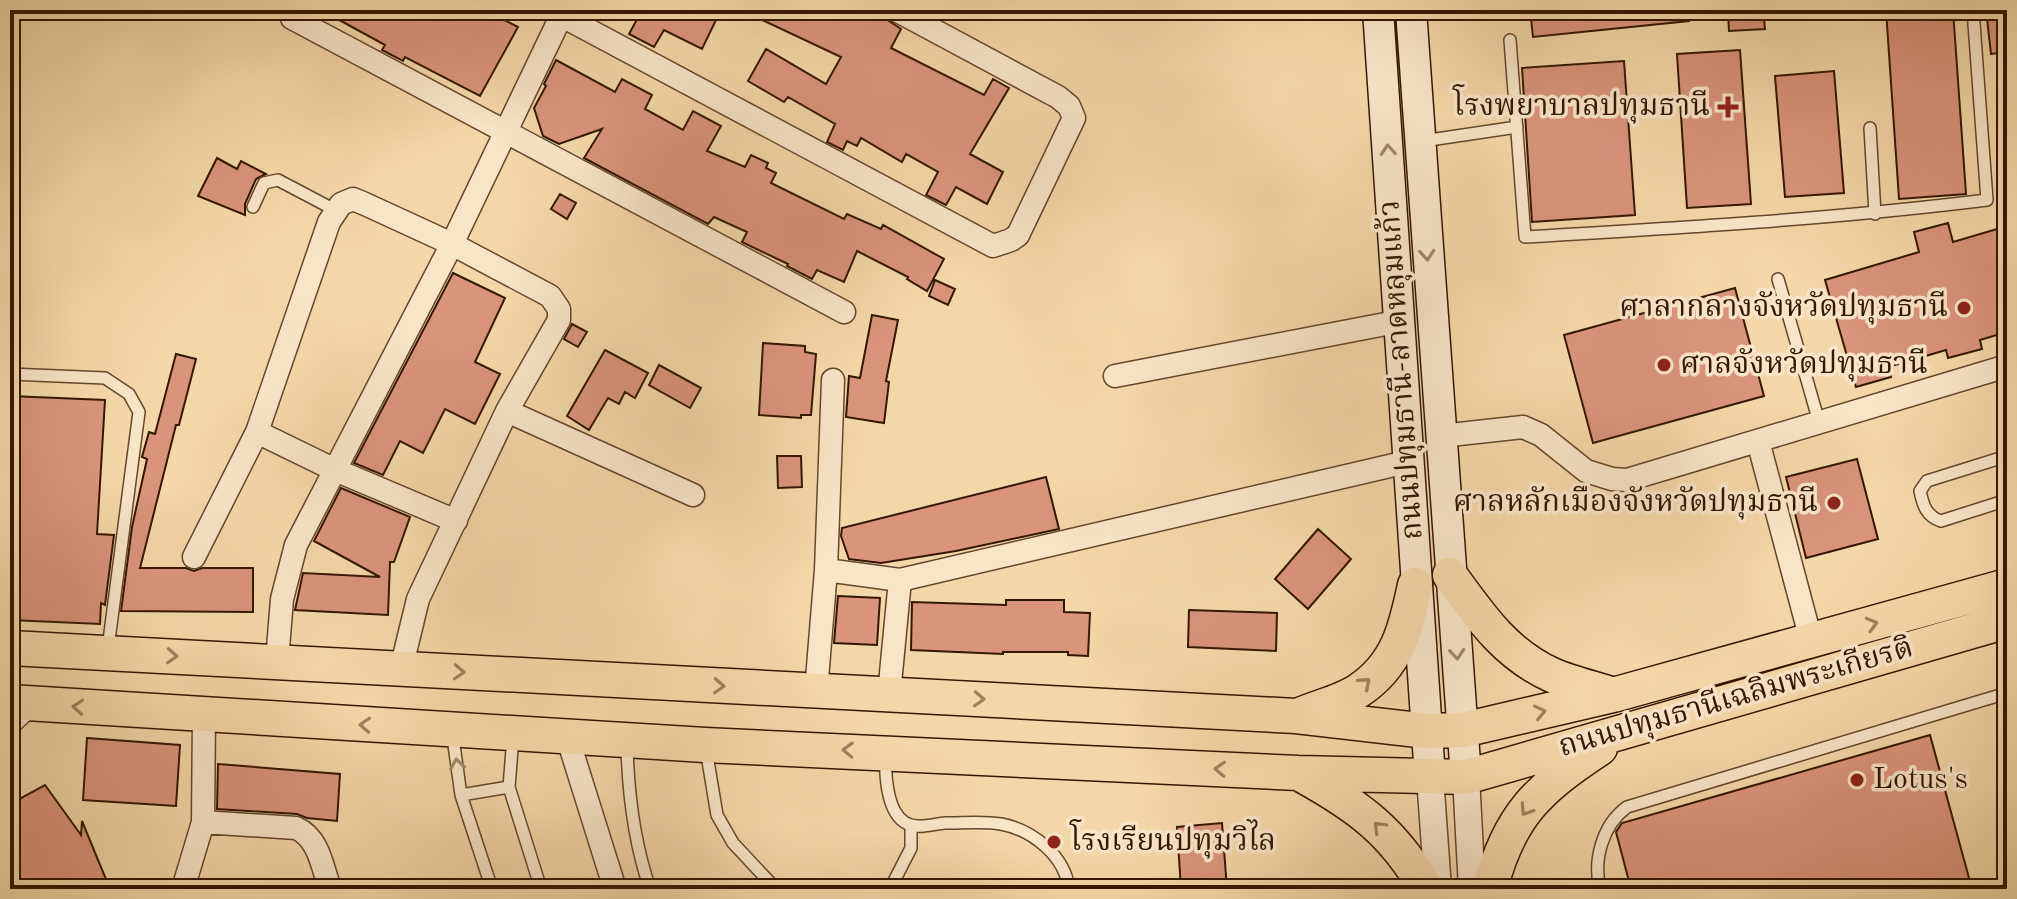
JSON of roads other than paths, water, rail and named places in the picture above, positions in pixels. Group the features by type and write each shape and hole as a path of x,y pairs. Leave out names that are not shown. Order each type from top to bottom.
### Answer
{"main road":[{"name":"ถนนปทุมธานี-ลาดหลุมแก้ว","path":"1378,10 1411,461 1415,585 1430,777"},
{"name":"ถนนปทุมธานี-ลาดหลุมแก้ว","path":"1411,10 1466,777"},
{"path":"1450,575 1487,626 1531,665 1613,695"},
{"path":"1296,716 1357,691 1387,664 1404,635 1415,585"},
{"name":"ถนนปทุมธานีเฉลิมพระเกียรติ","path":"10,648 1296,716 1427,731 1463,730 1613,695 2007,586"},
{"name":"ถนนปทุมธานีเฉลิมพระเกียรติ","path":"17,709 1298,773 1466,777 1630,729 2004,633"},
{"path":"1490,889 1511,833 1531,800 1555,778 1630,729"},
{"path":"1298,773 1371,818 1396,845 1426,889"}],"street":[{"path":"277,661 282,599 296,545 452,244 559,12 993,246 1018,235 1074,118 1069,106 1058,97 896,10"},
{"path":"292,18 844,312"},
{"path":"194,557 257,432 335,210 341,204 353,199 452,244 550,296 559,309 559,320 507,411 418,599 401,669"},
{"path":"1115,376 1401,321"},
{"path":"1441,436 1523,427 1541,435 1586,471 1627,480 2007,366"},
{"path":"816,691 826,570 833,380"},
{"path":"507,411 693,495"},
{"path":"257,432 333,469 456,521"},
{"path":"1758,441 1811,640"},
{"path":"826,570 900,580 1411,461"},
{"path":"889,694 900,580"},
{"path":"183,889 203,822 204,716"},
{"path":"567,736 615,889"},
{"path":"1430,777 1438,889"},
{"path":"1466,777 1472,889"},
{"path":"203,822 296,828 307,832 314,840 330,889"}],"lane":[{"path":"1510,40 1525,237 1875,214 1987,200 1973,10"},
{"path":"1419,142 1517,127"},
{"path":"1870,128 1875,214"},
{"path":"253,207 264,183 278,180 335,210"},
{"path":"1778,279 1819,422"},
{"path":"10,374 105,378 129,394 139,412 108,653"},
{"path":"2007,456 1927,481 1920,491 1923,505 1931,517 1941,521 2007,500"},
{"path":"1600,889 1596,873 1607,827 1627,807 2007,693"},
{"path":"452,729 461,795 492,889"},
{"path":"514,733 509,787 541,889"},
{"path":"627,740 628,798 650,889"},
{"path":"705,745 717,815 733,843 776,889"},
{"path":"887,752 887,791 901,820 911,826 1001,824 1028,833 1048,849 1063,868 1069,889"},
{"path":"461,795 509,787"},
{"path":"890,889 911,848 911,826"}],"place":[{"name":"โรงพยาบาลปทุมธานี","path":"1728,107"},
{"name":"ศาลากลางจังหวัดปทุมธานี","path":"1964,308"},
{"name":"ศาลจังหวัดปทุมธานี","path":"1664,365"},
{"name":"ศาลหลักเมืองจังหวัดปทุมธานี","path":"1834,503"},
{"name":"Lotus's","path":"1857,780"},
{"name":"โรงเรียนปทุมวิไล","path":"1054,842"}]}
